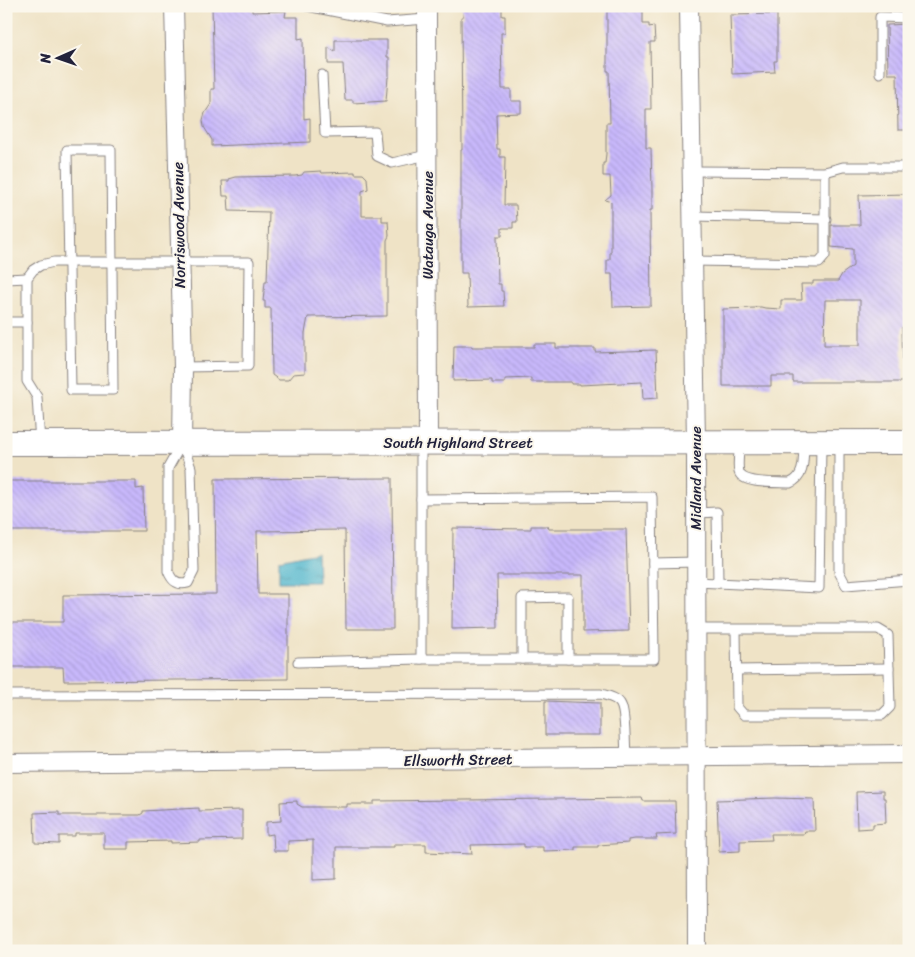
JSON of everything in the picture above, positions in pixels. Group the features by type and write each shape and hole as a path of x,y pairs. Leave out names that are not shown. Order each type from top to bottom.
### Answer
{"main road":[{"name":"South Highland Street","path":"6,443 909,442"}],"street":[{"name":"Norriswood Avenue","path":"174,6 183,367 182,443"},
{"name":"Midland Avenue","path":"690,6 696,442 698,951"},
{"name":"Watauga Avenue","path":"424,444 427,13"},
{"name":"Ellsworth Street","path":"6,764 696,758 909,754"}],"lane":[{"path":"307,6 387,22 427,13"},
{"path":"880,73 880,17 909,18"},
{"path":"322,75 325,133 375,132 377,156 392,163 427,155"},
{"path":"67,150 111,150 112,262 112,390 71,390 67,150"},
{"path":"692,171 825,172 843,167 909,167"},
{"path":"694,262 819,263 825,256 825,172"},
{"path":"694,216 826,219"},
{"path":"40,443 37,397 27,381 27,278 33,270 41,265 69,262 249,262 248,366 183,367"},
{"path":"6,279 27,278"},
{"path":"6,322 27,322"},
{"path":"740,442 739,470 741,476 747,480 790,483 796,481 801,475 803,466 822,442"},
{"path":"696,582 819,588 822,442"},
{"path":"822,442 839,572 846,584 909,580"},
{"path":"182,443 191,468 194,571 188,583 182,585 170,578 168,571 168,468 182,443"},
{"path":"421,660 420,499 424,444"},
{"path":"298,662 654,659 652,497 420,499"},
{"path":"696,513 717,512 718,583"},
{"path":"653,563 696,562"},
{"path":"522,659 522,598 568,597 568,660"},
{"path":"696,629 736,629 878,629 888,635 890,707 882,715 744,715 737,707 736,629"},
{"path":"737,670 889,668"},
{"path":"6,695 601,694 613,697 621,704 624,714 626,758"}],"water":[{"path":"317,552 318,582 279,582 279,560"}],"building":[{"path":"212,6 252,6 252,12 286,11 285,17 298,17 298,39 303,38 304,119 310,118 310,142 212,146 212,140 204,127 203,120 211,104 211,89 214,89"},
{"path":"462,6 502,6 502,16 505,16 505,33 501,33 502,89 511,89 511,101 521,101 521,113 496,114 497,149 500,149 500,157 505,157 504,205 516,205 517,222 513,222 513,228 502,228 502,236 497,236 498,284 501,284 501,291 503,291 504,306 468,307 467,273 461,273"},
{"path":"607,6 643,6 643,24 649,24 649,27 654,26 655,42 650,42 651,109 646,109 646,148 651,148 651,306 613,307 612,274 607,274 607,260 610,260 611,252 611,202 605,200 611,195 610,176 603,176 603,163 605,163 606,154 606,123 610,123 609,71 607,71"},
{"path":"777,14 777,61 774,61 775,72 732,74 730,15"},
{"path":"909,24 909,130 898,130 897,74 888,74 887,25"},
{"path":"335,40 387,40 389,77 386,101 353,103 353,100 345,100 343,64 328,64 328,47 335,52"},
{"path":"321,171 322,173 355,172 355,174 363,174 367,178 368,189 362,191 362,216 382,216 382,221 388,221 387,316 308,317 305,333 305,373 293,374 288,380 279,380 272,375 271,308 265,308 265,301 263,301 265,282 267,282 269,212 229,211 228,196 223,196 222,181 229,181 229,179 236,177 295,176 302,175 304,172"},
{"path":"909,194 909,327 902,327 903,382 793,382 793,376 771,376 771,386 723,386 723,309 761,307 781,309 781,300 802,300 801,284 813,284 813,281 838,281 842,274 853,266 853,249 831,247 831,225 860,225 859,195","holes":["825,300 860,300 860,345 824,345"]},
{"path":"534,344 556,344 556,348 595,348 595,352 656,350 658,398 643,399 642,382 580,385 571,384 571,382 531,382 531,378 505,379 505,383 492,383 492,380 453,381 454,346 534,347"},
{"path":"392,478 393,629 346,629 345,530 257,531 258,594 288,594 288,679 64,681 63,667 6,667 6,622 63,622 63,595 216,594 215,479"},
{"path":"6,481 136,481 136,489 143,488 144,531 6,531"},
{"path":"531,526 548,526 549,529 626,529 629,631 583,632 583,575 497,575 498,628 452,629 453,528 531,529"},
{"path":"545,701 600,703 600,735 545,735"},
{"path":"883,791 886,823 873,824 873,828 857,829 856,792"},
{"path":"642,798 643,801 675,801 676,834 656,835 657,839 635,839 628,840 628,843 598,845 598,847 575,847 575,850 543,851 543,847 524,847 524,844 471,845 472,854 426,852 426,844 394,844 394,847 336,847 336,879 313,880 313,840 288,841 288,851 274,851 273,834 266,835 266,822 281,821 280,802 297,801 297,804 302,807 347,807 347,804 374,804 374,801"},
{"path":"814,799 815,831 805,831 804,834 771,834 772,840 740,841 740,851 719,852 717,800"},
{"path":"199,808 199,811 242,810 242,839 171,843 171,841 128,842 128,849 104,849 104,833 75,833 75,836 59,836 59,844 35,843 34,813 59,812 59,815 140,815 143,811"}]}
